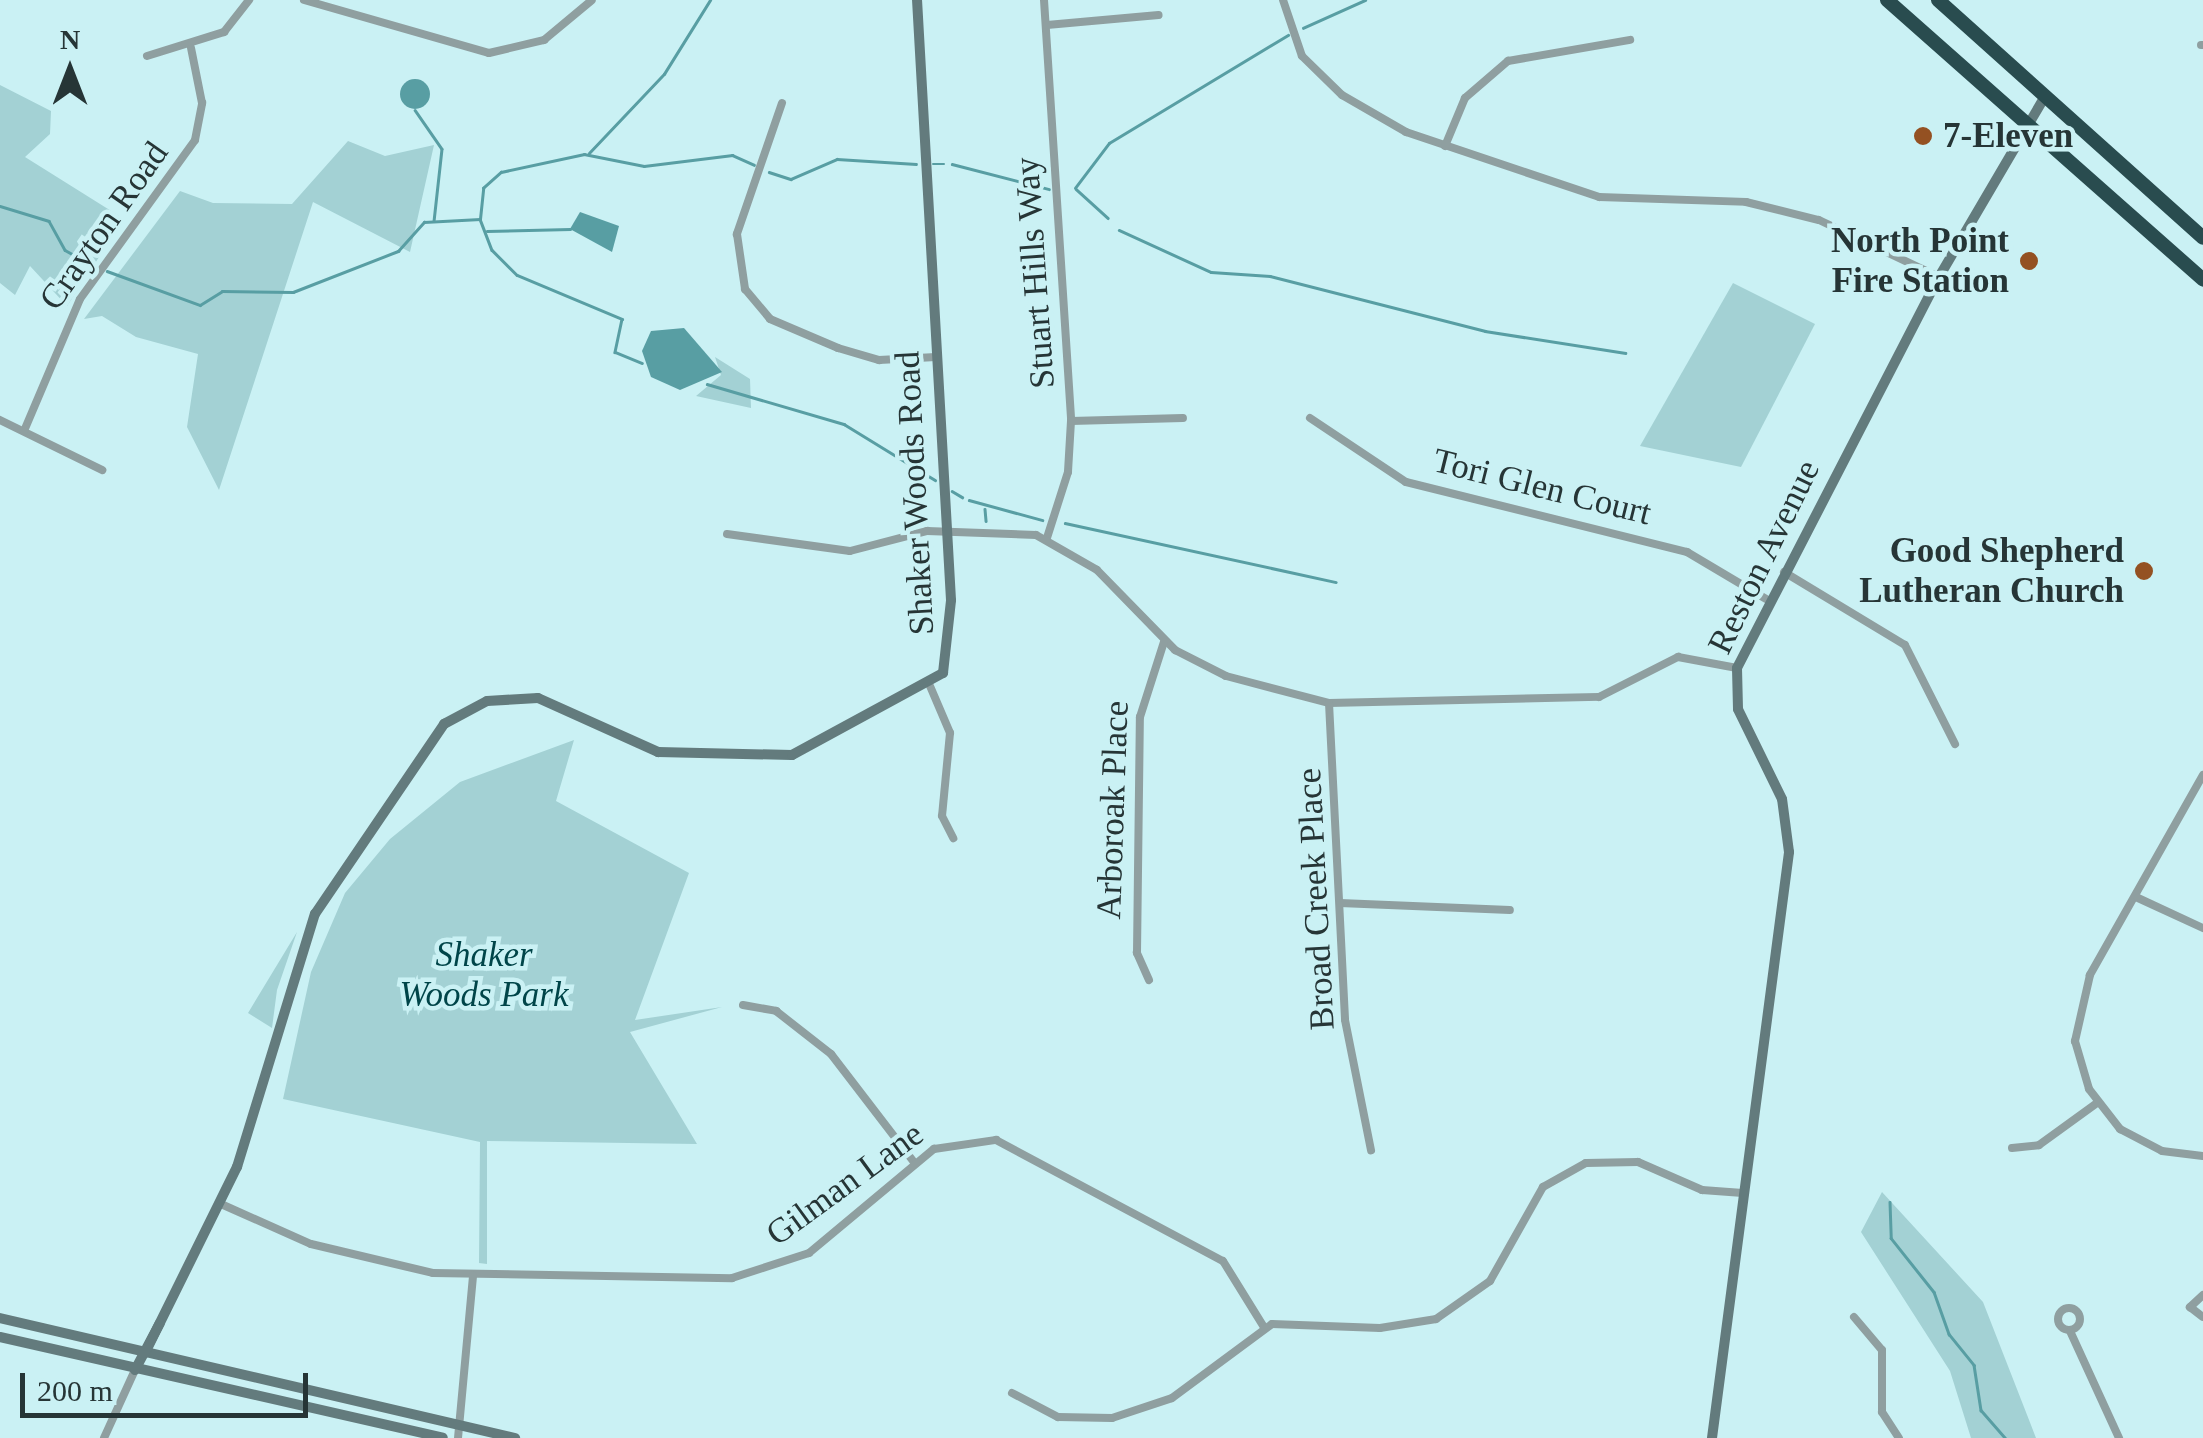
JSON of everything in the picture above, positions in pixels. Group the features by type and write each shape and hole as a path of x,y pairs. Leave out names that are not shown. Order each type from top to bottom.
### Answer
{"highway":[{"path":"1886,0 2030,123 2203,280"},
{"path":"1938,0 2203,238"}],"street":[{"path":"147,56 191,48 232,27 249,0"},
{"path":"304,0 490,53 544,40 592,0"},
{"name":"Shaker Woods Road","path":"104,1438 221,1204 257,1115 315,914 444,724 487,702 538,698 658,752 774,756 813,748 930,686 952,650 917,0"},
{"name":"Stuart Hills Way","path":"1044,0 1071,422 1047,538"},
{"path":"1284,0 1302,56 1342,95 1445,146 1598,196 1773,208 1939,277"},
{"path":"1046,25 1160,15"},
{"path":"1445,146 1466,98 1499,66 1630,40"},
{"name":"Crayton Road","path":"24,431 80,298 196,140 201,86 191,48"},
{"name":"Reston Avenue","path":"1712,1438 1789,833 1738,709 1737,668 1766,599 1784,572 1939,277 2044,96"},
{"path":"782,104 737,234 745,289 770,319 838,348 879,360 936,357"},
{"path":"1071,422 1183,418"},
{"name":"Tori Glen Court","path":"1310,418 1406,482 1687,552 1766,599"},
{"path":"0,420 102,470"},
{"path":"727,534 856,551 948,529 1047,538 1098,570 1164,642 1226,676 1329,703 1599,697 1678,657 1737,668"},
{"path":"1784,572 1904,646 1955,744"},
{"name":"Arboroak Place","path":"1149,980 1137,954 1140,716 1164,642"},
{"path":"930,686 950,733 942,816 953,838"},
{"name":"Broad Creek Place","path":"1329,703 1346,1020 1371,1150"},
{"path":"2203,775 2078,1005 2077,1058 2096,1103 2148,1145 2203,1156"},
{"path":"2138,898 2203,928"},
{"path":"1340,903 1510,910"},
{"path":"743,1004 776,1010 831,1054 914,1161"},
{"path":"2012,1148 2048,1140 2096,1103"},
{"name":"Gilman Lane","path":"221,1204 335,1251 473,1276 764,1272 827,1240 914,1161 966,1139 1028,1149 1223,1261 1264,1327"},
{"path":"1012,1392 1058,1417 1133,1414 1190,1386 1264,1327 1304,1320 1405,1327 1451,1312 1490,1281 1533,1198 1586,1162 1638,1162 1702,1190 1743,1193"},
{"path":"458,1438 473,1276"},
{"path":"2203,1295 2190,1307 2203,1317"},
{"path":"1854,1317 1882,1350 1882,1412 1899,1438"},
{"path":"0,1318 515,1438"},
{"path":"2070,1331 2119,1438"},
{"path":"0,1337 443,1438"}],"green space":[{"path":"0,85 51,111 50,134 25,157 124,219 67,306 30,266 15,295 0,283"},
{"path":"348,141 385,156 434,145 410,252 313,202 219,490 187,427 198,354 136,337 102,316 84,319 180,191 213,203 292,204"},
{"path":"1733,283 1815,324 1741,467 1640,446"},
{"path":"715,357 750,379 751,408 696,396 721,375"},
{"name":"Shaker Woods Park","path":"574,740 556,801 689,873 635,1020 722,1007 630,1032 697,1144 487,1141 487,1264 479,1263 480,1142 283,1099 311,972 345,893 390,839 460,782"},
{"name":"Shaker Woods Park","path":"297,932 277,990 272,1028 248,1013"},
{"path":"1882,1192 1983,1302 2036,1438 1971,1438 1950,1371 1861,1232"}],"shaded area":[{"path":"415,79 429,88 430,94 421,108 415,109 401,100 400,94 409,80"},
{"path":"580,212 619,226 612,252 570,229"},
{"path":"684,328 722,372 680,390 651,377 642,351 651,331"}],"waterway":[{"path":"589,153 664,74 710,0"},
{"path":"1303,28 1365,0"},
{"path":"1075,188 1109,143 1288,35"},
{"path":"415,110 442,149 434,221"},
{"path":"107,271 200,305 222,291 293,292 398,251 424,222 480,219 483,188 501,172 584,154 644,166 732,155 754,165"},
{"path":"769,172 791,179 837,159 916,164"},
{"path":"933,164 944,164"},
{"path":"952,164 1049,189"},
{"path":"1076,189 1108,218"},
{"path":"0,206 49,221 65,250 92,265"},
{"path":"480,219 492,250 517,275 622,319 615,352 642,363"},
{"path":"487,231 570,229"},
{"path":"1119,230 1211,272 1270,276 1485,331 1625,353"},
{"path":"707,384 844,424 935,480"},
{"path":"952,491 962,497"},
{"path":"969,500 1042,520"},
{"path":"985,509 986,521"},
{"path":"1065,523 1336,582"},
{"path":"1890,1202 1891,1238 1934,1292 1949,1334 1974,1365 1981,1410 2005,1438"}],"place":[{"name":"7-Eleven","path":"1923,136"},
{"name":"North Point Fire Station","path":"2029,261"},
{"name":"Good Shepherd Lutheran Church","path":"2144,571"}]}
